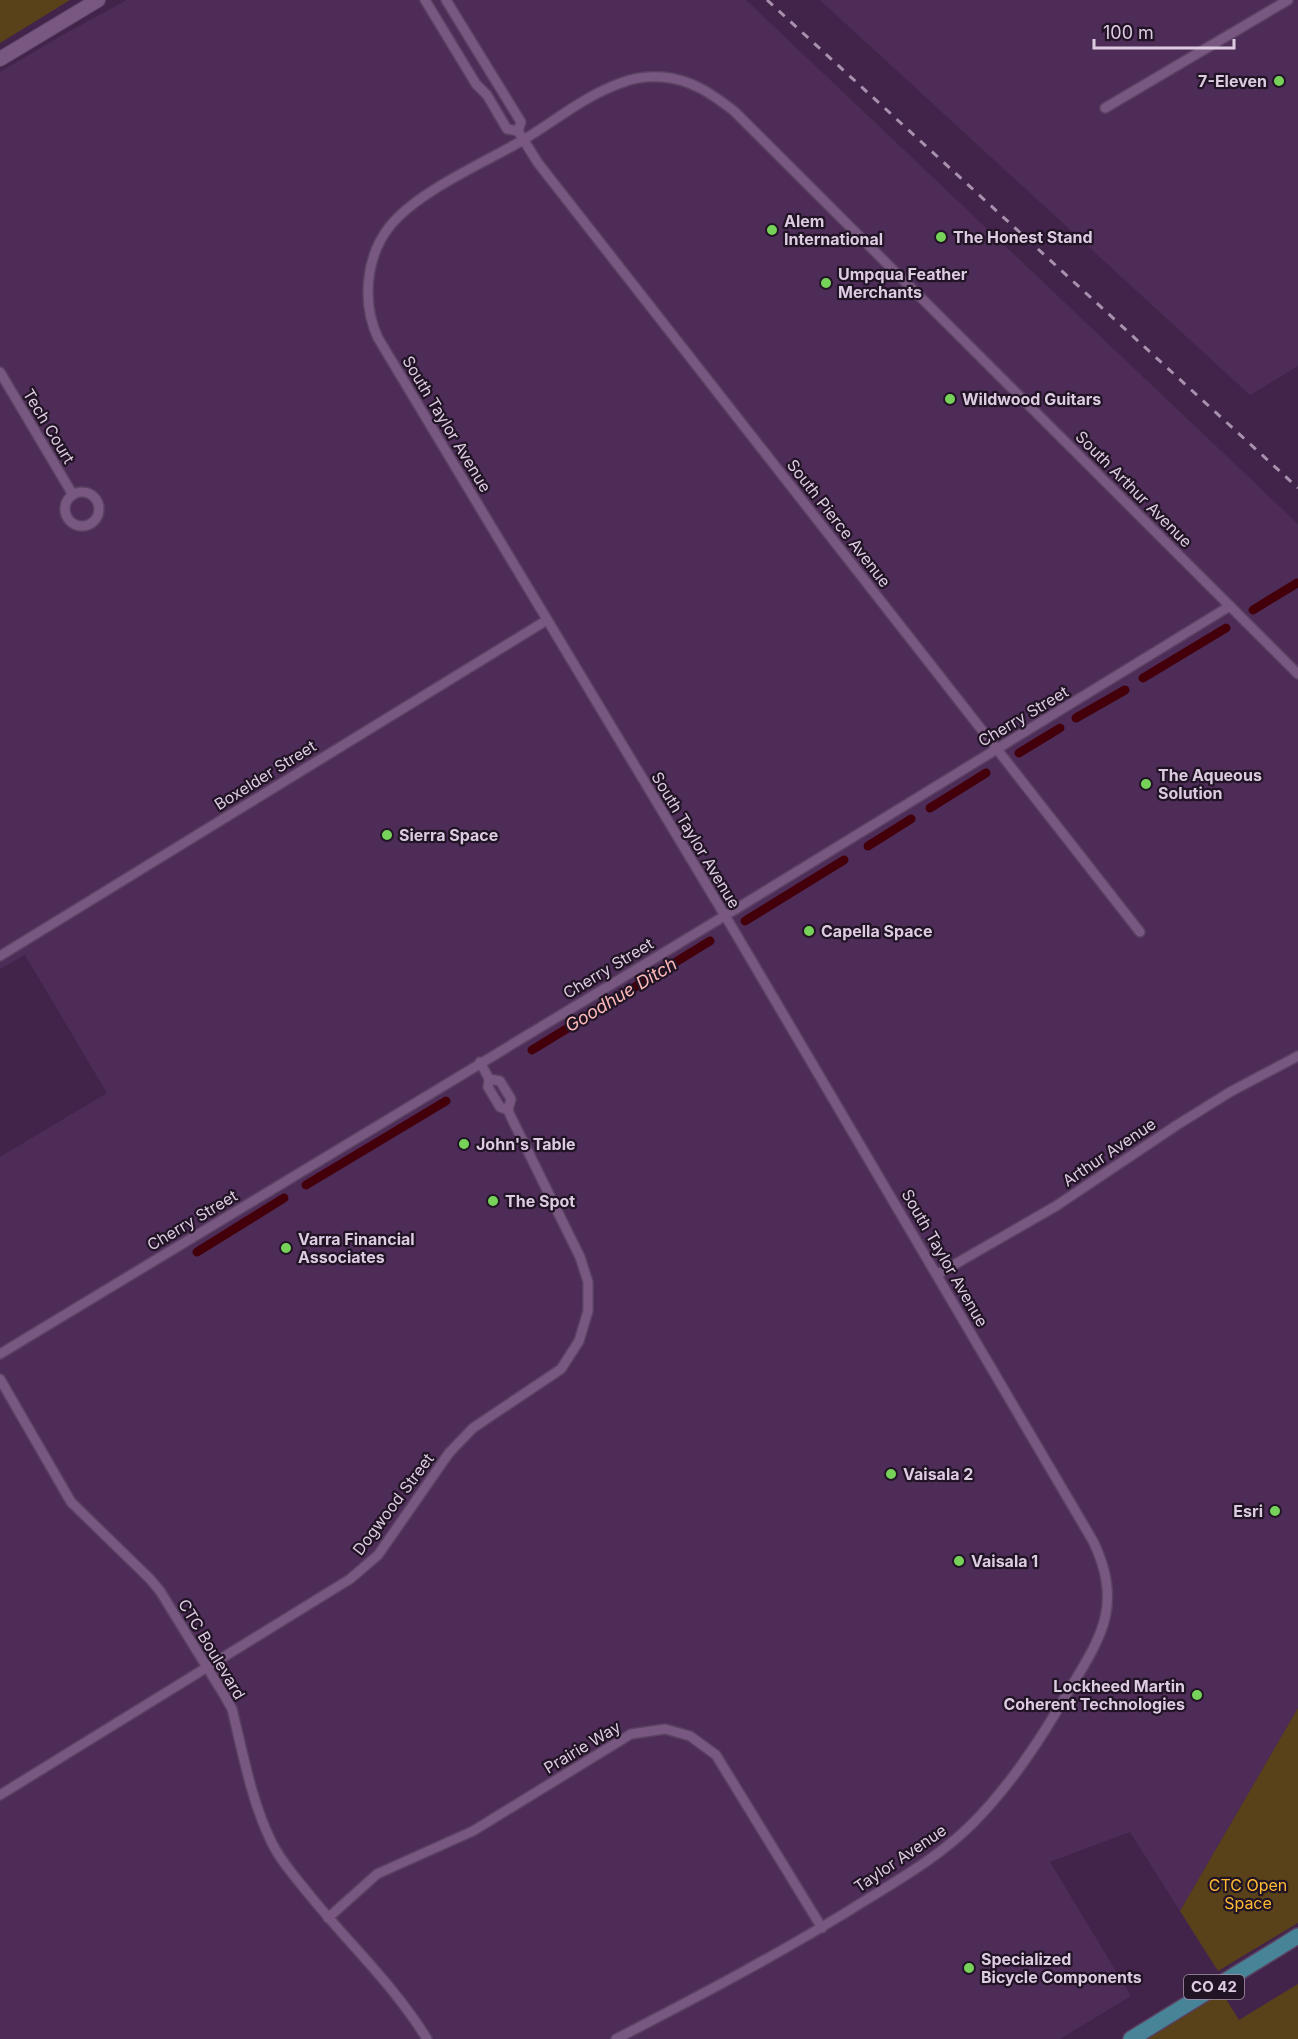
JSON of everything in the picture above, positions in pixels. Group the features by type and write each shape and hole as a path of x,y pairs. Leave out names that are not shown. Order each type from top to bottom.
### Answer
{"main road":[{"path":"0,59 98,0"},
{"name":"CO 42","path":"1131,2039 1298,1936"}],"street":[{"name":"South Pierce Avenue","path":"425,0 476,84 487,95 507,129 518,131"},
{"name":"South Pierce Avenue","path":"446,0 520,122 518,131 538,163 1140,932"},
{"path":"1105,108 1288,0"},
{"name":"South Arthur Avenue","path":"523,140 603,91 633,79 660,77 684,81 708,91 743,120 1298,674"},
{"name":"South Taylor Avenue","path":"523,140 416,201 390,226 376,250 370,276 367,298 372,326 938,1274 1094,1541 1107,1575 1107,1606"},
{"name":"Tech Court","path":"0,372 73,495"},
{"name":"Cherry Street","path":"0,1354 724,916 1230,606"},
{"name":"Boxelder Street","path":"0,956 547,620"},
{"name":"Arthur Avenue","path":"938,1274 1056,1206 1210,1104 1298,1056"},
{"name":"Dogwood Street","path":"0,1795 328,1594 358,1573 378,1555 449,1453 482,1422 561,1369 579,1341 588,1311 588,1282 580,1257 508,1110 511,1099 500,1081 489,1079 480,1062"},
{"name":"CTC Boulevard","path":"0,1379 71,1503 155,1585 226,1698 254,1793 271,1840 292,1873 328,1918 400,1998 427,2039"},
{"name":"Taylor Avenue","path":"616,2039 754,1967 822,1928 948,1846 1010,1782 1099,1641 1107,1606"},
{"name":"Prairie Way","path":"328,1918 376,1874 473,1832 631,1734 665,1729 690,1736 716,1755 822,1928"}],"shaded area":[{"path":"127,0 746,0 1298,524 1298,1708 1180,1911 1130,1832 1050,1862 1131,1996 1060,2039 0,2039 0,1157 107,1093 25,955 0,969 0,72"},
{"path":"820,0 1298,0 1298,366 1250,395"}],"green space":[{"path":"0,0 70,0 0,43"},
{"name":"CTC Open Space","path":"1298,1708 1298,1923 1218,1971 1180,1911"},
{"path":"1298,1984 1298,2039 1147,2039 1221,1991 1239,2020"}],"waterway":[{"name":"Goodhue Ditch","path":"1253,610 1297,583"},
{"name":"Goodhue Ditch","path":"1143,678 1226,628"},
{"name":"Goodhue Ditch","path":"1076,718 1125,690"},
{"name":"Goodhue Ditch","path":"1019,753 1060,728"},
{"name":"Goodhue Ditch","path":"930,808 986,773"},
{"name":"Goodhue Ditch","path":"868,846 911,819"},
{"name":"Goodhue Ditch","path":"745,921 844,860"},
{"name":"Goodhue Ditch","path":"532,1050 710,941"},
{"name":"Goodhue Ditch","path":"306,1185 446,1101"},
{"name":"Goodhue Ditch","path":"197,1252 284,1198"}],"railway":[{"path":"767,0 1298,488"}],"place":[{"name":"7-Eleven","path":"1279,81"},
{"name":"Alem International","path":"772,230"},
{"name":"The Honest Stand","path":"941,237"},
{"name":"Umpqua Feather Merchants","path":"826,283"},
{"name":"Wildwood Guitars","path":"950,399"},
{"name":"The Aqueous Solution","path":"1146,784"},
{"name":"Sierra Space","path":"387,835"},
{"name":"Capella Space","path":"809,931"},
{"name":"John's Table","path":"464,1144"},
{"name":"The Spot","path":"493,1201"},
{"name":"Varra Financial Associates","path":"286,1248"},
{"name":"Vaisala 2","path":"891,1474"},
{"name":"Esri","path":"1275,1511"},
{"name":"Vaisala 1","path":"959,1561"},
{"name":"Lockheed Martin Coherent Technologies","path":"1197,1695"},
{"name":"Specialized Bicycle Components","path":"969,1968"}]}
